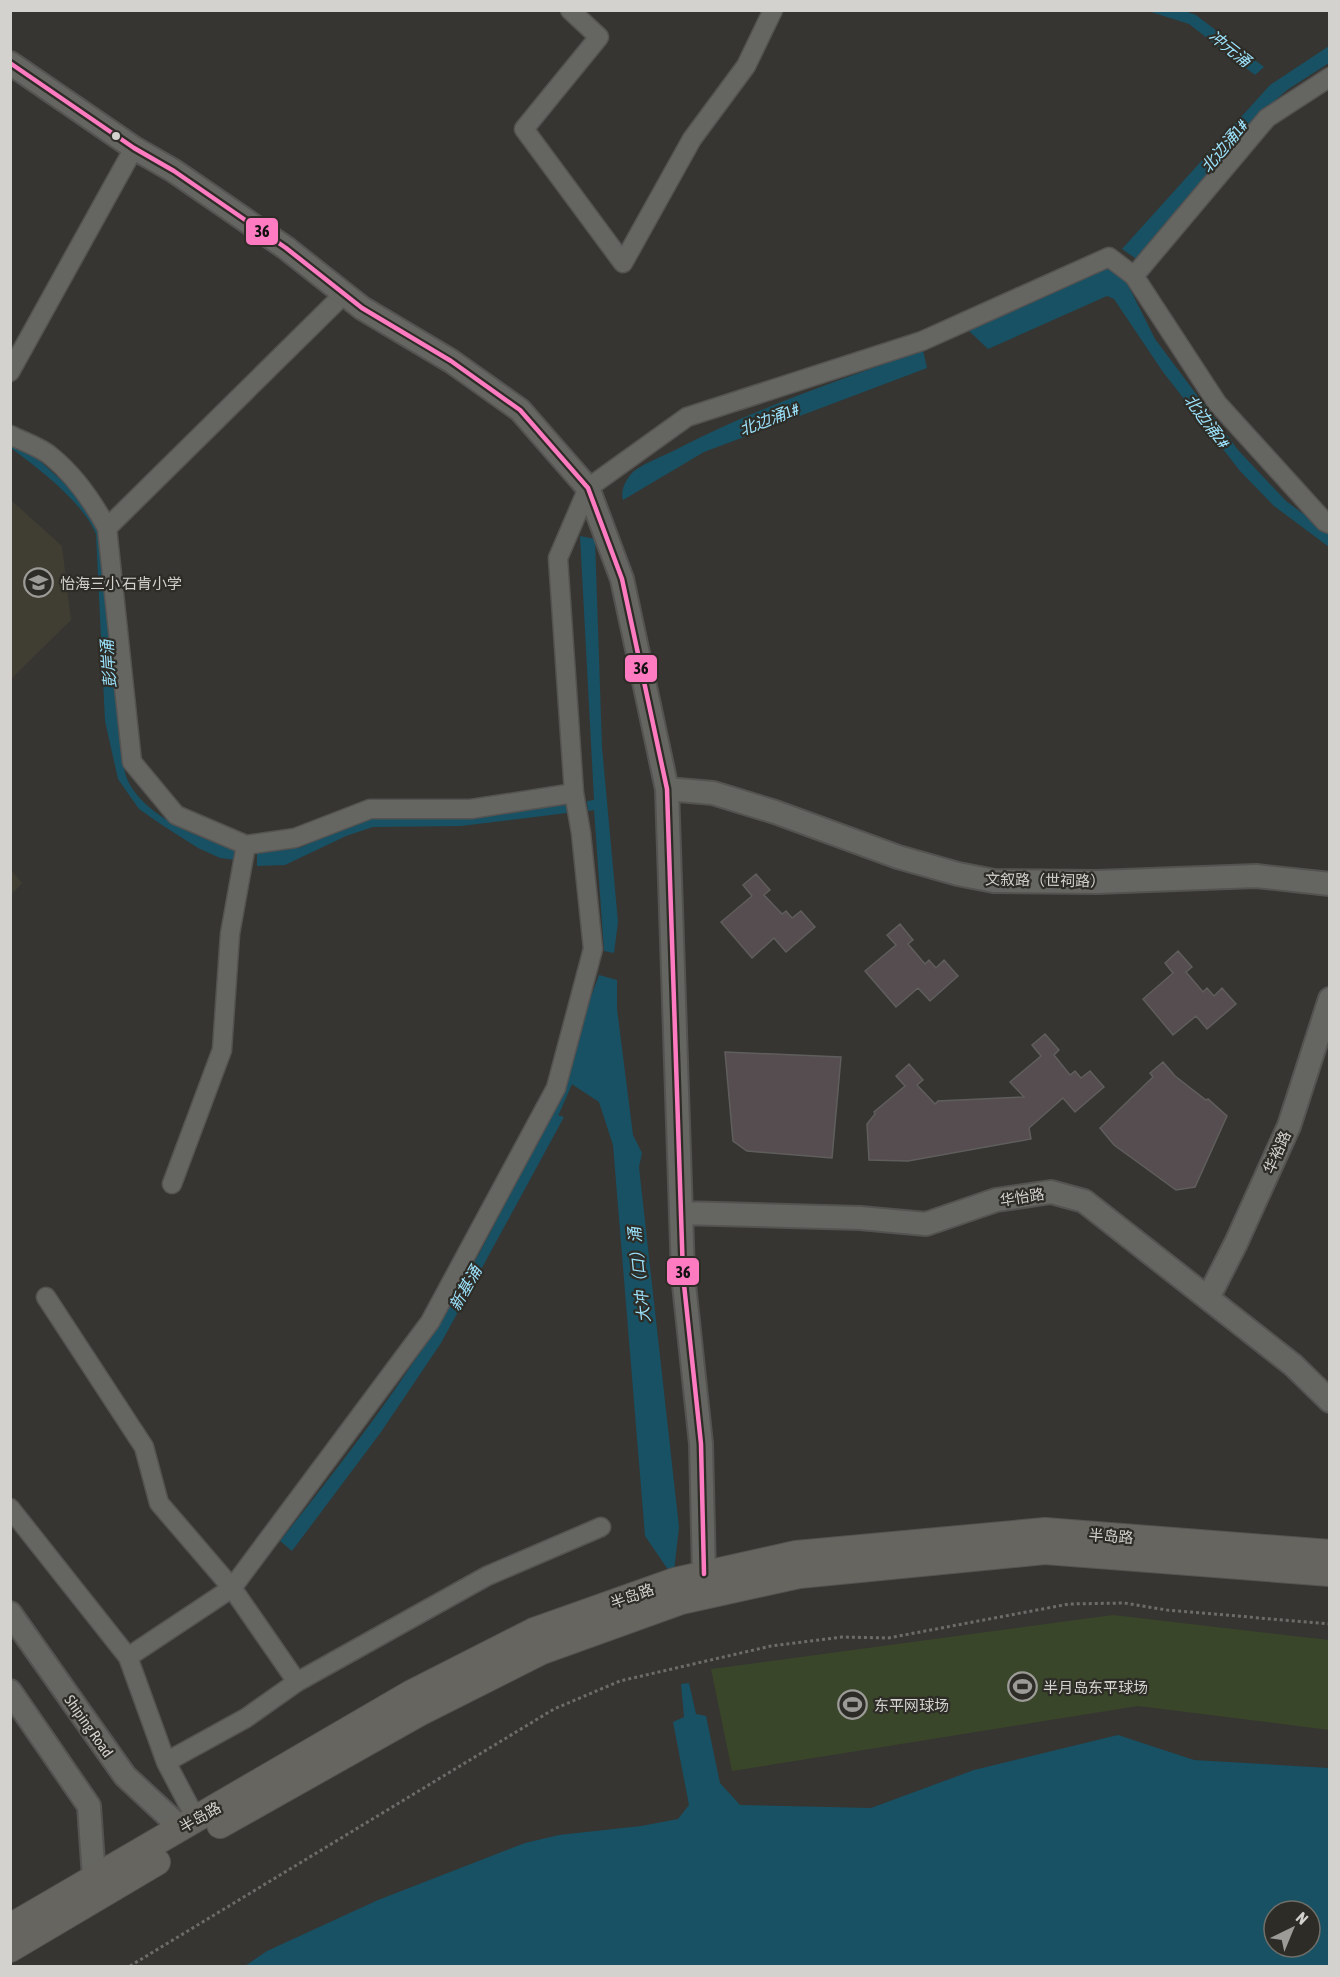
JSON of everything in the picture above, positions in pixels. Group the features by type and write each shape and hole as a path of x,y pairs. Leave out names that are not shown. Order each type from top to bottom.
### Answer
{"main road":[{"name":"半岛路","path":"10,1928 410,1694 534,1631 675,1581 796,1554 1045,1531 1329,1553"},
{"name":"半岛路","path":"10,1949 216,1827 419,1713 542,1651 681,1601 799,1575 1045,1551 1329,1573"}],"street":[{"path":"570,10 599,37 524,129 623,263 692,139 746,66 773,10"},
{"path":"10,63 134,148 174,171 249,222 362,308 451,361 520,410 588,488 622,579 667,789 683,1275 701,1444 704,1574"},
{"path":"1134,276 1267,118 1329,76"},
{"path":"10,372 134,148"},
{"path":"128,1657 232,1588 430,1322 556,1088 593,949 581,833 574,794 558,558 588,488 687,417 922,341 1109,257 1134,276 1217,403 1329,524"},
{"path":"107,528 344,294"},
{"path":"10,435 51,456 90,499 107,528 132,762 176,815 246,845 296,838 370,809 471,809 574,794"},
{"name":"文叙路（世祠路）","path":"667,789 713,793 775,812 898,857 958,874 994,881 1097,882 1256,876 1329,884"},
{"path":"172,1184 222,1050 230,934 246,845"},
{"name":"华裕路","path":"1208,1298 1236,1243 1289,1126 1329,999"},
{"name":"华怡路","path":"681,1213 860,1218 926,1224 996,1200 1051,1192 1084,1201 1293,1365 1329,1401"},
{"path":"46,1297 144,1447 159,1503 232,1588 297,1682"},
{"path":"10,1508 128,1657 189,1823"},
{"path":"166,1762 246,1718 297,1682 488,1576 601,1527"},
{"name":"Shiping Road","path":"10,1613 124,1776 189,1823"},
{"path":"10,1691 89,1806 94,1878"}],"path":[{"path":"130,1966 554,1709 621,1681 771,1646 843,1637 888,1638 1069,1604 1124,1603 1167,1610 1329,1623"}],"shaded area":[{"name":"怡海三小 石肯小学","path":"11,500 62,546 71,620 11,679"},
{"path":"11,870 22,883 10,895"}],"green space":[{"name":"半月岛东平球场","path":"1113,1615 1329,1640 1329,1730 1138,1706 732,1771 711,1669"}],"water":[{"name":"冲元涌","path":"1148,11 1185,11 1196,15 1264,67 1255,75 1189,24"},
{"name":"北边涌1#","path":"1329,46 1329,63 1287,90 1255,118 1138,260 1122,249 1270,85"},
{"name":"北边涌2#","path":"1110,267 1125,279 1155,339 1238,450 1286,501 1329,533 1329,547 1274,506 1240,471 1163,372 1114,299 1107,296 988,349 968,330"},
{"name":"北边涌1#","path":"923,350 927,368 704,452 623,500 623,489 628,478 648,463 737,420"},
{"name":"彭岸涌","path":"10,439 40,461 93,509 106,554 122,760 129,783 137,796 162,817 193,834 239,850 236,860 220,858 198,848 162,825 139,809 118,779 105,721 96,534 81,510 70,498 47,476 11,448"},
{"path":"580,536 595,539 602,747 618,922 614,953 604,951 594,810 588,811 587,801 594,800"},
{"path":"566,805 567,813 461,826 373,827 346,836 285,865 257,866 257,852 302,847 365,816 474,815"},
{"name":"大冲（口）涌","path":"599,975 617,980 617,1009 633,1135 642,1153 639,1167 679,1527 674,1571 669,1571 645,1536 613,1145 599,1102 564,1079 565,1066"},
{"path":"550,1113 564,1117 441,1343 381,1432 292,1551 280,1541 370,1425 432,1334 478,1256"},
{"path":"689,1683 696,1714 706,1716 720,1783 740,1805 871,1808 974,1770 1118,1735 1194,1760 1329,1768 1329,1966 245,1966 267,1951 378,1900 525,1843 559,1835 641,1826 678,1819 689,1805 673,1722 684,1717 681,1684"}],"building":[{"path":"756,874 770,890 764,895 782,914 786,911 792,918 801,911 815,927 786,952 774,938 752,958 721,922 752,896 743,885"},
{"path":"900,924 913,940 908,944 925,964 929,960 936,968 944,960 958,976 930,1001 918,988 896,1007 865,971 896,945 887,935"},
{"path":"1178,951 1192,967 1186,972 1203,992 1207,988 1214,996 1222,988 1236,1004 1207,1029 1196,1016 1173,1035 1143,999 1173,973 1165,963"},
{"path":"1045,1034 1059,1050 1054,1055 1070,1075 1075,1071 1081,1078 1090,1071 1104,1087 1075,1112 1063,1098 1029,1128 1031,1139 908,1161 869,1160 867,1124 875,1114 874,1112 905,1086 896,1076 909,1064 923,1080 917,1085 935,1104 938,1101 1024,1097 1010,1082 1041,1056 1032,1045"},
{"path":"725,1052 841,1057 832,1158 747,1151 733,1141"},
{"path":"1163,1062 1175,1076 1206,1100 1208,1099 1227,1116 1195,1187 1176,1190 1114,1145 1100,1128 1153,1077 1150,1073"}],"waterway":[{"name":"新基涌","path":"554,1119 572,1078"}],"transit line":[{"name":"36","path":"10,63 286,248 362,308 451,361 520,410 588,488 622,579 667,789 683,1275 701,1444 704,1574"}],"place":[{"name":"怡海三小 石肯小学","path":"39,583"},
{"name":"半月岛东平球场","path":"1022,1687"},
{"name":"东平网球场","path":"853,1705"}]}
